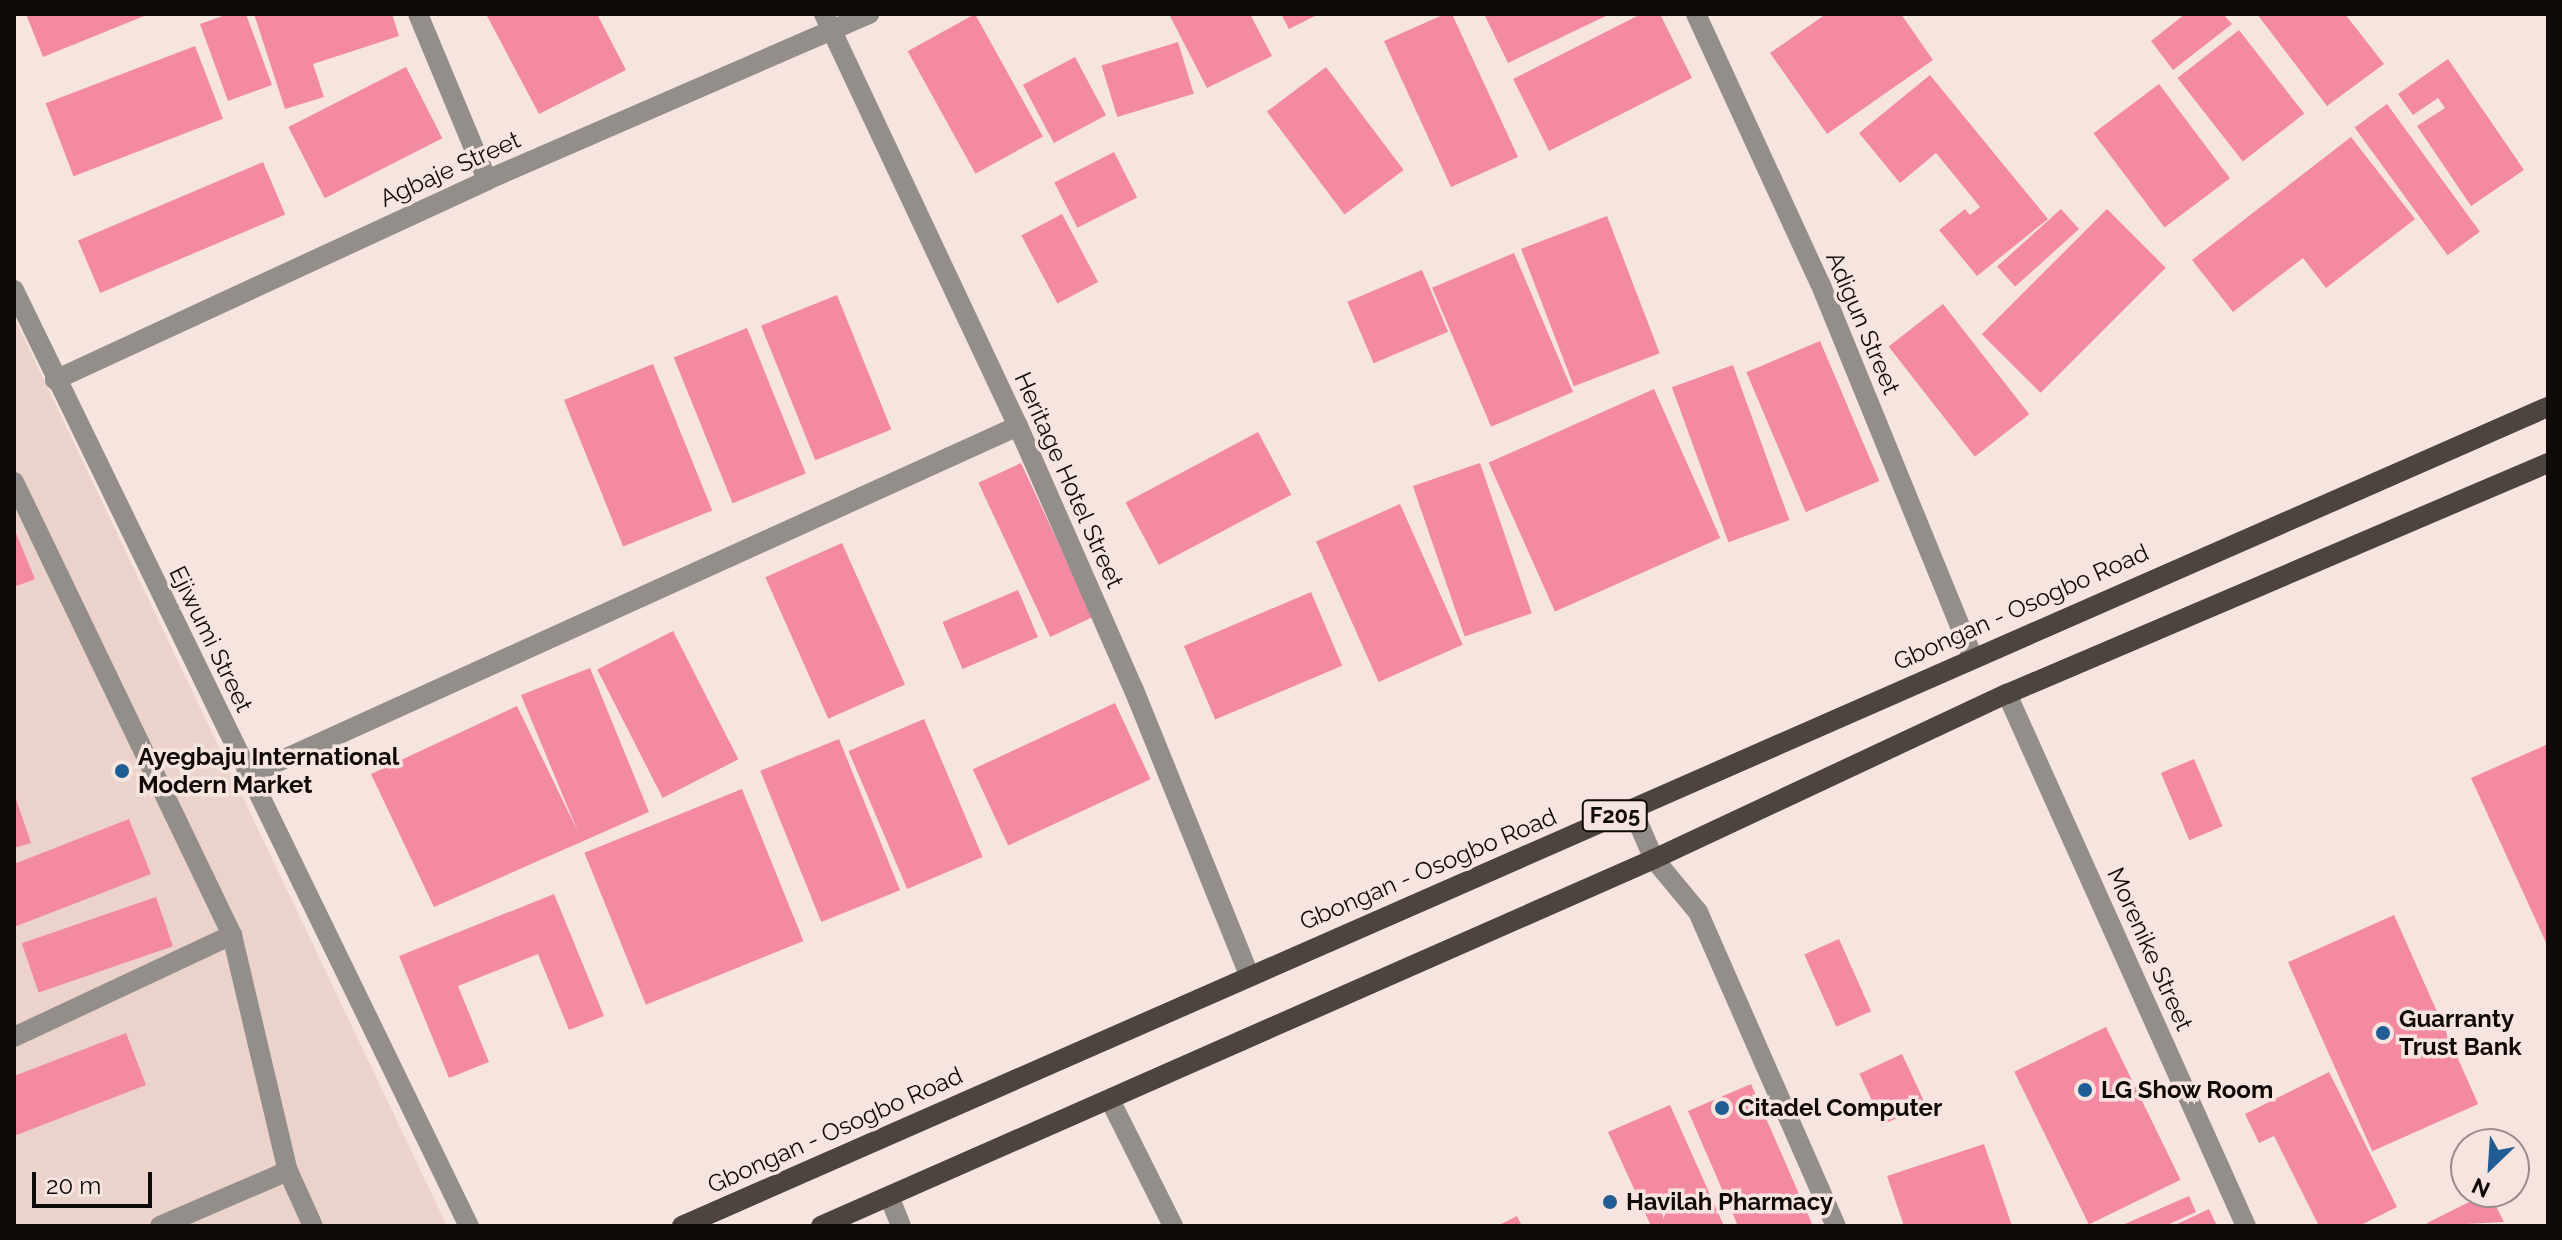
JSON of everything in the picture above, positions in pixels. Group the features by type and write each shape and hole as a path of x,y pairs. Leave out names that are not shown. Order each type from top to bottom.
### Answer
{"main road":[{"name":"Gbongan - Osogbo Road","path":"682,1226 1249,974 1632,809 1972,656 2548,407"},
{"name":"F205","path":"821,1226 1654,859 2007,694 2548,463"}],"street":[{"path":"418,14 487,180"},
{"name":"Agbaje Street","path":"55,380 827,24 869,14"},
{"name":"Adigun Street","path":"1696,14 1820,283 1972,656"},
{"name":"Heritage Hotel Street","path":"827,24 1018,426 1134,690 1249,974"},
{"name":"Ejiwumi Street","path":"14,290 55,380 469,1226"},
{"path":"249,775 1018,426"},
{"path":"14,482 232,935 288,1171 313,1226"},
{"name":"Morenike Street","path":"2007,694 2246,1226"},
{"path":"1632,809 1654,859 1698,912 1836,1226"},
{"path":"14,1037 232,935"},
{"path":"1110,1100 1173,1226"},
{"path":"160,1226 288,1171"},
{"path":"889,1196 901,1226"}],"shaded area":[{"name":"Ayegbaju International Modern Market","path":"14,317 447,1226 14,1226"}],"building":[{"path":"26,14 149,14 43,57"},
{"path":"228,14 246,14 272,85 228,101 200,24"},
{"path":"254,14 392,14 399,36 313,64 324,97 285,109"},
{"path":"486,14 597,14 626,70 539,114"},
{"path":"975,14 1043,136 976,174 908,51"},
{"path":"1169,14 1250,14 1272,56 1207,88"},
{"path":"1281,14 1319,14 1289,29"},
{"path":"1445,14 1452,14 1518,157 1451,187 1384,41"},
{"path":"1484,14 1610,14 1508,63"},
{"path":"1641,14 1660,14 1692,78 1549,151 1513,79"},
{"path":"1826,14 1901,14 1933,60 1827,134 1770,53"},
{"path":"2185,14 2223,14 2232,24 2173,70 2151,41"},
{"path":"2257,14 2345,14 2384,64 2327,106"},
{"path":"2239,30 2304,114 2243,162 2178,78"},
{"path":"1178,42 1194,94 1117,117 1101,65"},
{"path":"195,46 223,119 74,176 46,103"},
{"path":"1075,57 1106,115 1054,143 1023,85"},
{"path":"2448,59 2524,170 2471,206 2417,126 2445,108 2438,98 2413,115 2398,94"},
{"path":"406,67 442,138 325,198 288,127"},
{"path":"1326,67 1404,170 1345,215 1267,112"},
{"path":"1930,75 2048,219 1977,276 1939,230 1965,209 1970,215 1980,207 1936,153 1900,183 1859,133"},
{"path":"2159,84 2230,178 2165,228 2094,133"},
{"path":"2387,104 2480,232 2448,255 2355,128"},
{"path":"2351,137 2415,219 2326,288 2303,258 2233,312 2192,260"},
{"path":"1114,152 1137,197 1077,228 1054,182"},
{"path":"263,162 285,214 100,293 78,241"},
{"path":"2061,209 2079,229 2015,287 1997,267"},
{"path":"2107,209 2166,268 2041,393 1982,334"},
{"path":"1062,214 1098,282 1058,304 1021,236"},
{"path":"1607,216 1660,353 1574,386 1521,249"},
{"path":"1514,253 1573,392 1491,427 1432,288"},
{"path":"1422,270 1448,332 1374,363 1347,302"},
{"path":"837,295 891,429 815,460 761,326"},
{"path":"1943,304 2029,414 1975,457 1889,346"},
{"path":"747,328 806,474 733,503 674,358"},
{"path":"1820,341 1879,481 1806,512 1746,372"},
{"path":"653,364 712,510 623,546 564,400"},
{"path":"1733,365 1789,520 1728,542 1672,387"},
{"path":"1654,389 1720,538 1555,612 1489,463"},
{"path":"1258,432 1291,495 1159,565 1126,502"},
{"path":"1021,463 1093,617 1050,637 978,483"},
{"path":"1480,463 1532,613 1465,636 1413,486"},
{"path":"1400,504 1463,645 1379,682 1316,541"},
{"path":"14,528 35,579 14,587"},
{"path":"842,543 905,685 828,719 765,577"},
{"path":"1018,590 1038,637 962,669 943,622"},
{"path":"1311,592 1342,666 1215,720 1184,646"},
{"path":"673,631 738,759 663,798 597,670"},
{"path":"590,668 649,812 434,907 371,774 517,706 578,832 521,695"},
{"path":"1115,703 1150,779 1008,845 973,769"},
{"path":"924,719 983,857 907,889 849,751"},
{"path":"839,739 900,890 821,922 760,771"},
{"path":"2548,744 2548,947 2471,778"},
{"path":"2194,759 2223,826 2189,840 2161,773"},
{"path":"742,789 803,941 646,1005 584,853"},
{"path":"14,793 31,843 14,848"},
{"path":"129,819 151,874 14,927 14,864"},
{"path":"554,894 604,1016 569,1030 538,954 458,986 489,1062 449,1078 399,956"},
{"path":"156,897 173,946 39,992 22,943"},
{"name":"Guarranty Trust Bank","path":"2394,915 2478,1104 2372,1151 2288,962"},
{"path":"1839,939 1871,1011 1836,1027 1804,954"},
{"path":"2106,1027 2181,1180 2089,1225 2014,1072"},
{"path":"126,1033 146,1085 14,1136 14,1076"},
{"path":"1902,1054 1926,1105 1883,1125 1859,1074"},
{"path":"2329,1072 2397,1207 2359,1226 2319,1226 2274,1136 2259,1143 2245,1114"},
{"path":"1751,1084 1813,1226 1738,1226 1688,1111"},
{"path":"1670,1105 1724,1226 1651,1226 1608,1132"},
{"path":"1984,1144 2012,1226 1904,1226 1887,1176"},
{"path":"2189,1196 2196,1212 2165,1226 2120,1226"},
{"path":"2457,1208 2497,1208 2504,1222 2428,1226 2427,1223"},
{"path":"2209,1209 2217,1226 2173,1226"},
{"path":"1517,1216 1522,1226 1497,1226"}],"place":[{"name":"Ayegbaju International Modern Market","path":"122,771"},
{"name":"Guarranty Trust Bank","path":"2383,1033"},
{"name":"LG Show Room","path":"2085,1090"},
{"name":"Citadel Computer","path":"1722,1108"},
{"name":"Havilah Pharmacy","path":"1610,1202"}]}
